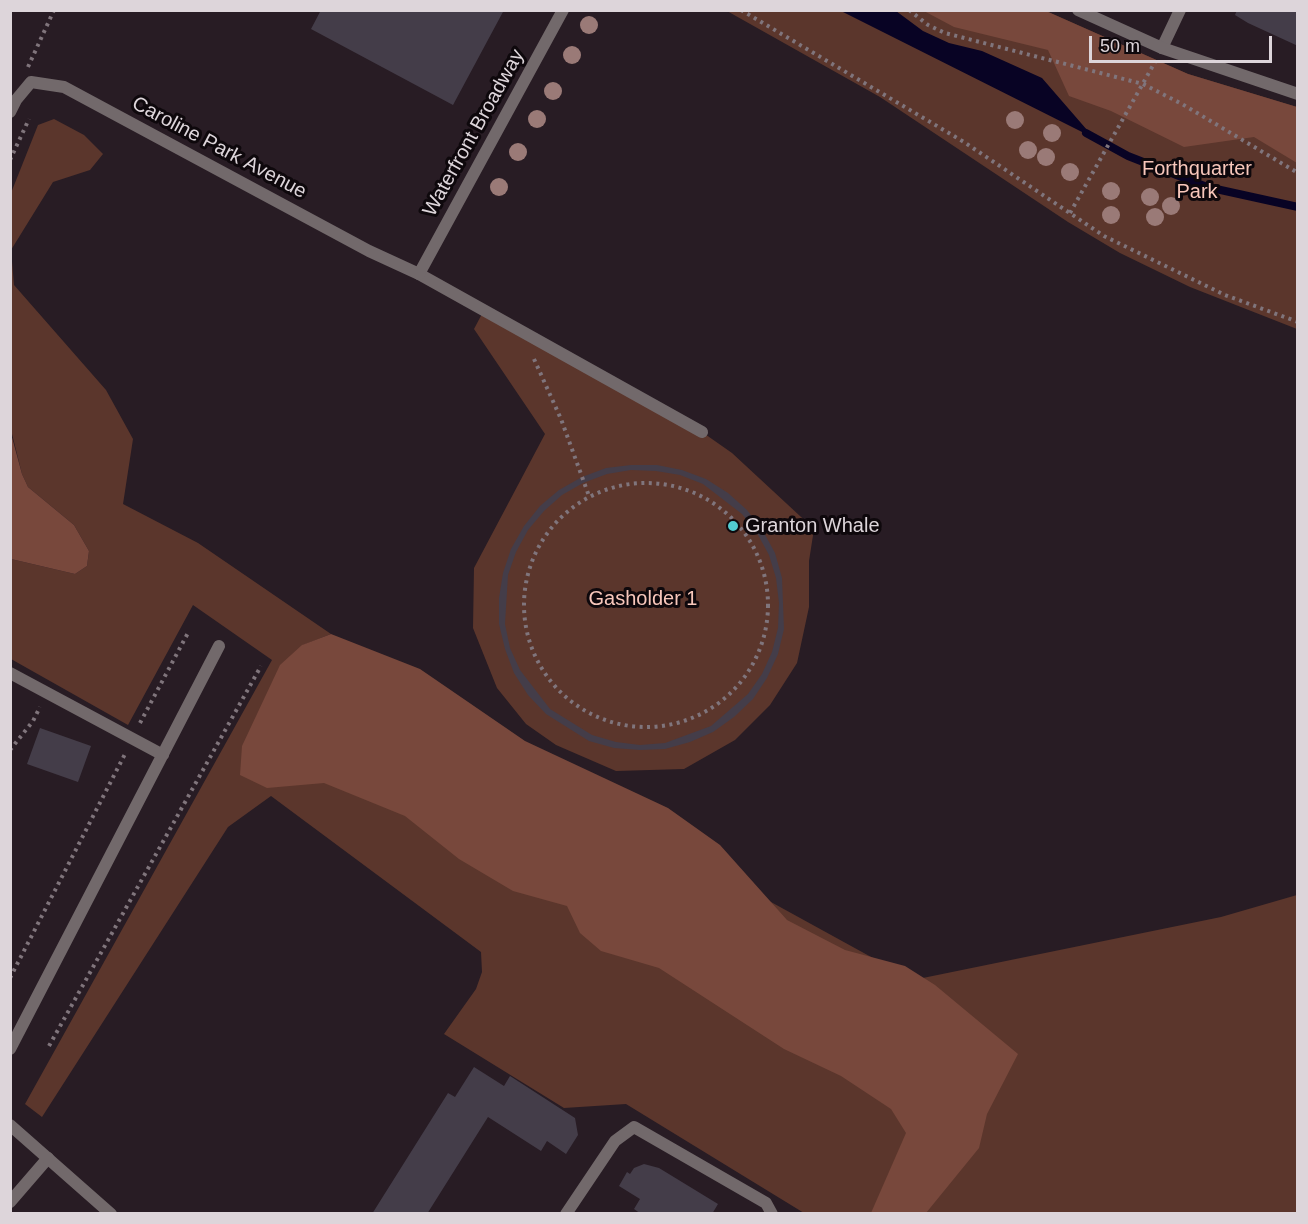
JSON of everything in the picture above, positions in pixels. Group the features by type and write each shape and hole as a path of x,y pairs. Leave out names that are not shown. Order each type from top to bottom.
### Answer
{"street":[{"name":"Waterfront Broadway","path":"419,274 563,10"},
{"path":"1078,10 1162,48 1298,94"},
{"path":"1162,48 1180,10"},
{"path":"10,112 31,82"},
{"name":"Caroline Park Avenue","path":"31,82 64,87 369,251 419,274 702,432"},
{"path":"10,1049 219,646"},
{"path":"10,673 163,755"},
{"path":"10,1125 111,1214"},
{"path":"566,1214 615,1141 634,1127 766,1203 772,1214"},
{"path":"10,1202 48,1158"}],"path":[{"path":"31,82 27,64 54,10"},
{"path":"741,10 964,142 1104,236 1225,295 1298,322"},
{"path":"909,10 928,25 945,33 1143,84 1182,104 1298,173"},
{"path":"1070,213 1143,84"},
{"path":"10,160 32,112"},
{"path":"528,350 541,370 590,496"},
{"path":"630,484 662,484 693,492 729,515 754,549 767,590 765,632 749,672 736,688 702,714 661,727 640,728 609,721 580,708 563,695 537,661 524,621 523,599 529,568 543,539 555,522 590,496 630,484"},
{"path":"10,978 189,631"},
{"path":"49,1046 261,666"},
{"path":"10,750 33,721 47,693"}],"green space":[{"name":"Forthquarter Park","path":"727,11 1046,11 1188,74 1297,107 1297,329 1190,287 1120,253 1068,222 880,97"},
{"path":"54,119 84,135 103,154 90,170 53,182 11,250 11,193 38,125"},
{"path":"11,250 14,285 106,390 133,439 123,504 198,543 331,634 303,645 913,980 1221,917 1297,895 1297,1213 804,1213 626,1104 564,1108 444,1034 476,989 482,972 481,952 271,796 228,827 42,1117 25,1104 272,660 193,605 128,725 11,659 11,559 75,574 87,566 89,551 74,525 28,487 22,474 11,430"},
{"name":"Gasholder 1","path":"483,312 702,432 732,453 814,529 809,561 809,607 797,663 770,705 735,740 684,769 616,771 556,745 526,724 497,688 473,628 474,568 545,434 474,329"}],"shaded area":[{"path":"841,11 896,11 923,31 949,43 982,51 1042,78 1094,138"},
{"path":"924,11 1046,11 1188,74 1297,107 1297,163 1254,137 1184,147 1111,111 1069,96 1048,50 954,27"},
{"path":"10,430 22,474 28,487 74,525 89,551 87,566 75,574 11,559"},
{"path":"331,634 420,669 525,741 668,808 720,845 787,920 845,950 905,966 935,985 1018,1054 987,1114 979,1148 926,1213 871,1213 906,1133 891,1109 841,1076 784,1049 659,968 601,951 580,933 567,906 513,891 459,859 405,816 324,783 267,788 240,775 242,746 280,665 302,645"}],"building":[{"path":"321,10 504,10 453,105 311,29"},
{"path":"1237,10 1298,10 1298,46 1248,23 1235,15"},
{"path":"657,465 682,470 706,479 728,493 747,510 763,531 775,553 782,578 784,629 778,654 767,678 753,699 713,732 665,749 614,748 589,741 546,714 528,695 514,673 499,624 499,598 503,573 511,549 524,526 540,506 559,490 582,477 606,468","holes":["631,470 680,475 703,484 742,514 757,533 769,555 776,578 779,603 778,628 772,652 762,674 748,694 711,726 665,743 640,745 616,742 592,735 550,709 520,670 510,648 505,624 508,575 516,552 528,530 544,511 562,495 583,483 607,474"]},
{"path":"40,728 91,746 78,782 27,764"},
{"path":"474,1067 504,1086 510,1076 575,1118 578,1135 566,1154 547,1141 541,1151 488,1117 427,1214 372,1214 448,1093 455,1097"},
{"path":"644,1164 659,1168 718,1204 712,1214 641,1214 634,1209 640,1199 619,1186 627,1172 630,1174 634,1168"}],"waterway":[{"path":"1086,133 1128,156 1207,187 1298,207"}],"place":[{"name":"Granton Whale","path":"733,526"}]}
